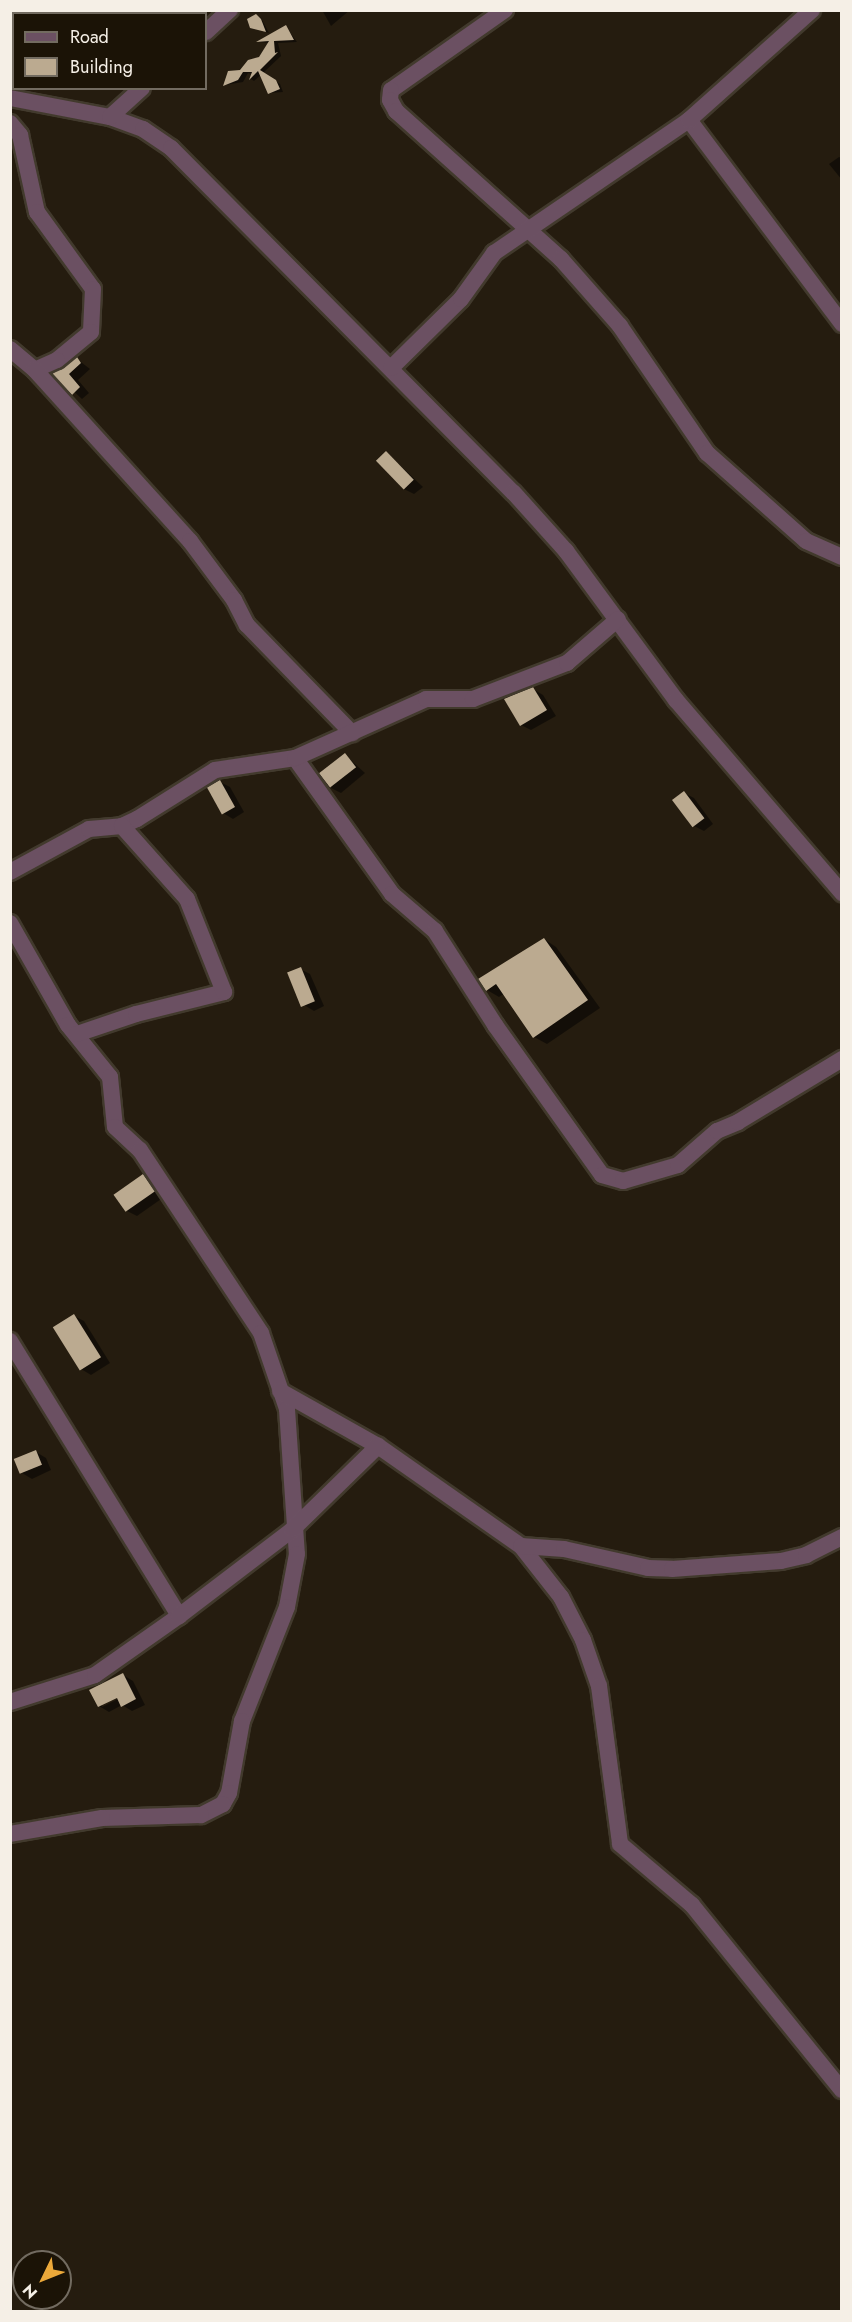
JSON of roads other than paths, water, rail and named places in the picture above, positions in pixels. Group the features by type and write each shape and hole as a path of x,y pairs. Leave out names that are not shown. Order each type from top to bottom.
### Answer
{"street":[{"path":"207,31 230,10"},
{"path":"505,10 391,90 390,100 396,111 561,259 620,326 707,453 806,541 842,558"},
{"path":"391,368 461,299 489,258 527,228 689,120 812,10"},
{"path":"110,117 140,90"},
{"path":"10,98 110,117 143,129 171,148 514,493 618,619 676,700 842,893"},
{"path":"689,120 842,324"},
{"path":"10,123 20,135 37,212 93,289 91,332 57,360 35,370"},
{"path":"10,349 35,370 190,541 234,600 247,625 352,733"},
{"path":"10,872 89,829 122,826 215,770 295,758 426,699 473,699 567,663 618,619"},
{"path":"295,758 392,894 435,931 495,1025 602,1175 623,1181 678,1165 717,1131 738,1122 842,1059"},
{"path":"76,1034 136,1014 224,992 187,898 122,826"},
{"path":"10,923 76,1034 110,1077 116,1127 140,1150 261,1333 287,1409 293,1479 293,1529 297,1554 286,1607 242,1721 229,1793 223,1804 201,1815 102,1818 10,1834"},
{"path":"10,1341 179,1616"},
{"path":"280,1391 378,1446 503,1537 520,1546 561,1597 583,1640 599,1686 620,1844 692,1905 842,2090"},
{"path":"10,1702 95,1675 179,1616 293,1529 378,1446"},
{"path":"520,1546 564,1549 648,1568 672,1569 781,1561 806,1555 842,1537"}]}
